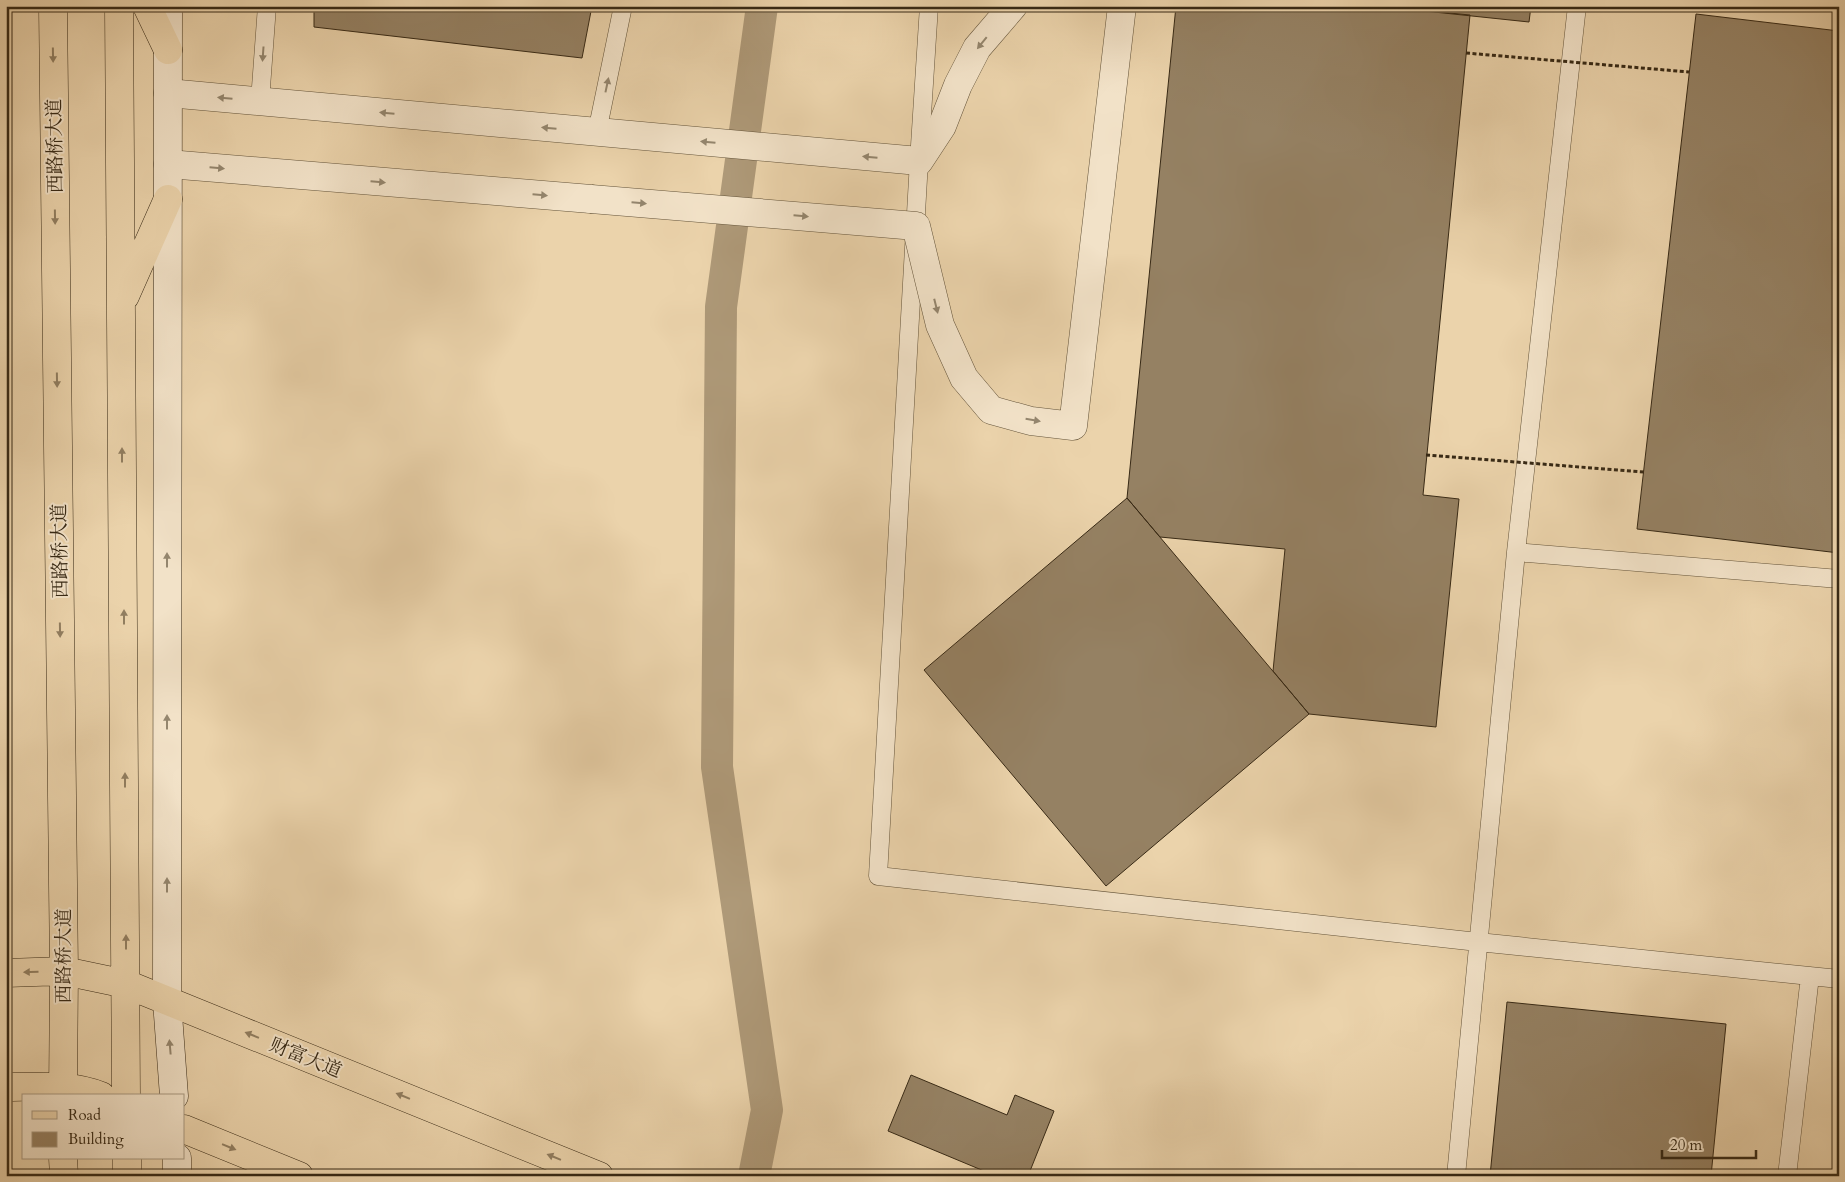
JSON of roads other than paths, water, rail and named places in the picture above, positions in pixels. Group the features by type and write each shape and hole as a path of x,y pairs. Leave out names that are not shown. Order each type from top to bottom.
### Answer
{"main road":[{"name":"西路桥大道","path":"53,6 64,971 63,1091"},
{"path":"119,6 126,1094"},
{"path":"147,6 168,50"},
{"path":"121,304 168,199"},
{"name":"财富大道","path":"6,973 64,971 126,984 599,1176"},
{"path":"6,1087 96,1094"},
{"path":"185,1129 299,1176"},
{"path":"63,1160 64,1176"},
{"path":"127,1160 127,1176"}],"street":[{"path":"168,6 166,1001 174,1094"},
{"path":"168,93 919,161 942,126 958,85 977,48 1013,6"},
{"path":"168,164 916,226 940,324 964,378 991,410 1031,421 1073,426 1122,6"},
{"path":"177,1160 177,1176"}],"lane":[{"path":"260,101 267,6"},
{"path":"597,132 624,6"},
{"path":"930,6 919,161 878,876 1478,942 1810,976 1838,974"},
{"path":"1456,1176 1516,552 1577,6"},
{"path":"1516,552 1839,579"},
{"path":"1786,1176 1810,976"}],"waterway":[{"path":"754,1176 767,1110 717,767 721,307 762,6"}]}
